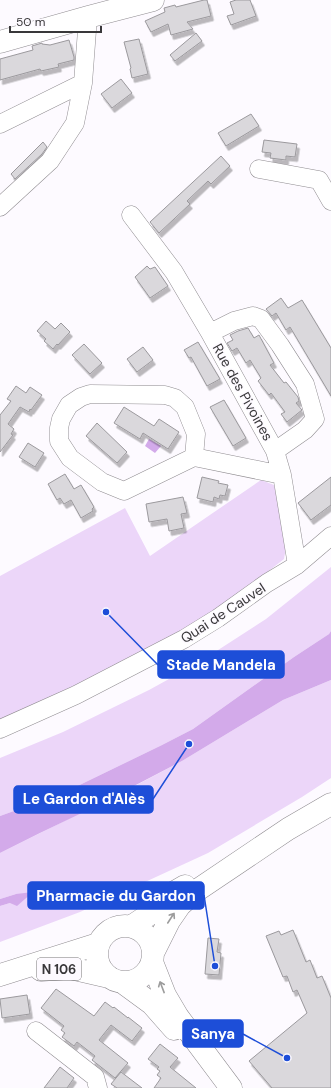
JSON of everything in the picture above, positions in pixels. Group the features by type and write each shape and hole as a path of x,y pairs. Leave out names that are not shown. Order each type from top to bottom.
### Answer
{"main road":[{"path":"0,42 153,0"},
{"path":"116,979 132,981 147,971 169,921 180,905 196,890 288,829 331,804"},
{"path":"132,926 156,910 173,894 195,879 259,848"},
{"path":"218,1088 171,1025 152,1004 102,970 98,962 98,944 104,935 112,929 121,926 132,926 147,936 151,944 152,958 165,995 178,1017 231,1088"},
{"name":"N 106","path":"4,973 98,944"},
{"name":"N 106","path":"4,973 70,968 116,979"}],"street":[{"path":"0,207 50,162 75,123 82,83 88,17"},
{"path":"0,124 82,83"},
{"path":"259,169 319,180 331,201"},
{"name":"Rue des Pivoines","path":"130,215 174,272 210,333 275,451 282,475 296,565"},
{"name":"Rue des Pivoines","path":"210,333 234,321 253,316 261,318 305,384 315,419 305,430 275,451"},
{"path":"194,457 196,434 185,407 175,398 165,394 90,394 81,397 69,405 61,419 59,441 70,458 102,482 124,491 194,457 282,475"},
{"name":"Quai de Cauvel","path":"0,729 76,695 184,639 218,618 267,583 296,565 331,536"},
{"path":"36,1031 95,1077 98,1088"}],"shaded area":[{"path":"149,439 161,446 155,453 145,446"},
{"path":"261,480 274,485 287,541 284,559 242,592 183,631 68,689 0,720 0,576 125,508 150,556"},
{"path":"331,567 331,631 329,634 193,729 61,794 0,816 0,758 63,732 149,690 198,663 266,619"},
{"path":"331,631 331,680 283,700 182,761 88,810 0,853 0,816 61,794 193,729 329,634"},
{"path":"331,680 331,778 208,853 80,912 0,942 0,906 10,903 16,894 0,899 0,853 182,761 283,700"},
{"path":"33,892 17,906 10,903 0,906 0,899 16,894"}],"building":[{"path":"207,0 211,16 187,22 193,29 171,35 168,24 151,32 145,21 165,12 164,8 175,5 176,7"},
{"path":"236,0 250,0 256,16 231,25 227,16 234,14 230,2"},
{"path":"196,33 202,41 175,61 170,55"},
{"path":"139,39 148,74 132,78 124,42"},
{"path":"69,40 74,60 58,64 59,67 41,71 40,69 0,80 0,59 33,50 32,46 42,43 50,45"},
{"path":"121,79 132,93 112,108 101,94"},
{"path":"251,114 259,126 226,146 218,133"},
{"path":"264,140 297,144 295,157 286,156 286,160 270,158 271,153 262,152"},
{"path":"43,142 47,147 42,154 15,179 11,174"},
{"path":"221,156 230,166 211,184 208,181 187,201 190,204 159,233 150,222"},
{"path":"147,266 150,269 155,267 168,286 150,298 135,277"},
{"path":"281,298 288,308 302,300 331,348 331,396 290,327 286,330 276,313 272,316 266,309"},
{"path":"46,321 55,329 61,323 70,332 53,349 44,341 46,339 37,331"},
{"path":"248,328 254,338 259,335 274,363 270,365 284,383 286,382 298,397 299,401 296,403 302,410 287,422 281,414 285,412 271,393 269,395 258,381 261,378 250,360 246,363 237,348 232,351 227,343 233,340 230,335"},
{"path":"198,342 220,379 207,386 191,357 189,358 184,350"},
{"path":"84,344 102,363 90,374 72,355"},
{"path":"143,347 153,360 137,372 127,359"},
{"path":"16,386 26,393 30,387 42,395 29,412 20,407 8,424 14,429 11,434 13,435 0,452 0,415 11,401 7,399"},
{"path":"224,400 246,438 233,446 210,407"},
{"path":"124,407 154,426 159,419 179,432 168,449 143,433 140,439 114,423"},
{"path":"97,423 127,452 117,463 86,436"},
{"path":"28,443 44,453 35,467 19,457"},
{"path":"65,474 74,489 81,485 94,507 92,509 93,511 81,518 71,500 64,504 60,498 57,500 48,484"},
{"path":"202,477 228,485 225,496 220,495 219,499 214,497 213,502 197,498"},
{"path":"331,477 331,505 311,520 298,503"},
{"path":"183,497 187,513 181,514 184,528 169,531 167,519 149,522 146,504"},
{"path":"293,930 306,962 310,960 317,978 322,976 331,998 331,1088 272,1088 249,1061 307,1013 297,990 293,992 287,976 283,977 266,936 279,931 281,935"},
{"path":"208,938 219,939 217,952 221,953 219,975 205,974"},
{"path":"56,989 94,1016 105,1002 142,1028 132,1041 111,1025 99,1040 128,1063 115,1078 92,1060 95,1056 77,1042 74,1046 62,1037 65,1033 61,1030 64,1026 41,1008"},
{"path":"27,995 30,1014 2,1018 0,999"},
{"path":"160,1044 178,1058 170,1067 196,1088 154,1088 161,1078 157,1075 160,1071 157,1069 159,1067 148,1059"},
{"path":"60,1067 74,1078 67,1088 44,1088"},
{"path":"121,1072 142,1088 117,1088 111,1084"}],"place":[{"name":"Stade Mandela","path":"106,612"},
{"name":"Le Gardon d'Alès","path":"189,744"},
{"name":"Pharmacie du Gardon","path":"215,966"},
{"name":"Sanya","path":"287,1058"}]}
